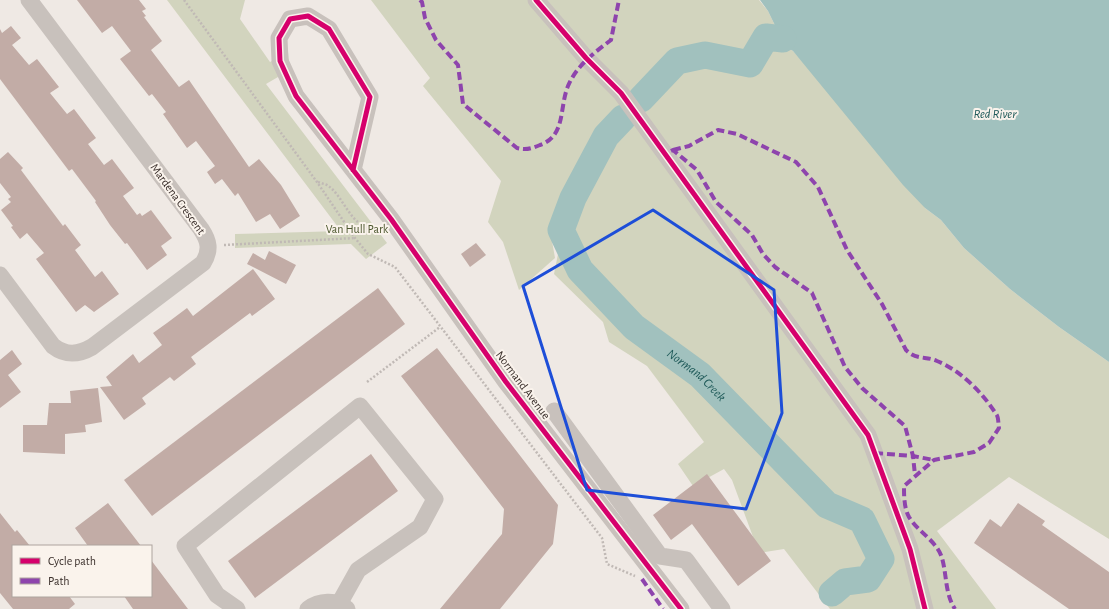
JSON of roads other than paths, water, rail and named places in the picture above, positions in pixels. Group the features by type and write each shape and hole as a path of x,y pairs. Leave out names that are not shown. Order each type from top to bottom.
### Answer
{"street":[{"name":"Mardena Crescent","path":"0,276 53,346 61,352 69,354 77,353 92,346 203,263 209,246 201,229 29,0"},
{"path":"536,0 586,58 621,93 868,434 910,549 925,609"},
{"name":"Normand Avenue","path":"353,170 370,97 328,29 308,16 290,19 279,38 280,61 296,96 353,170 391,219 506,382 680,609"},
{"path":"237,609 217,595 185,546 360,406 435,499 420,527 358,570 343,607 324,602 308,609"},
{"path":"554,411 660,556 686,560 722,609"}],"water":[{"name":"Red River","path":"760,0 1109,0 1109,362 1059,327 1010,289 964,248 941,220 925,208 903,185 793,51 785,46 768,11"}],"waterway":[{"name":"Normand Creek","path":"641,99 677,61 705,55 750,64 766,37 783,39"},
{"name":"Normand Creek","path":"623,118 606,136 573,198 561,230 580,270 634,327 700,375 827,505 862,520 881,559 868,579 845,582 832,593"}],"park label":[{"name":"Van Hull Park","path":"357,229"}]}
